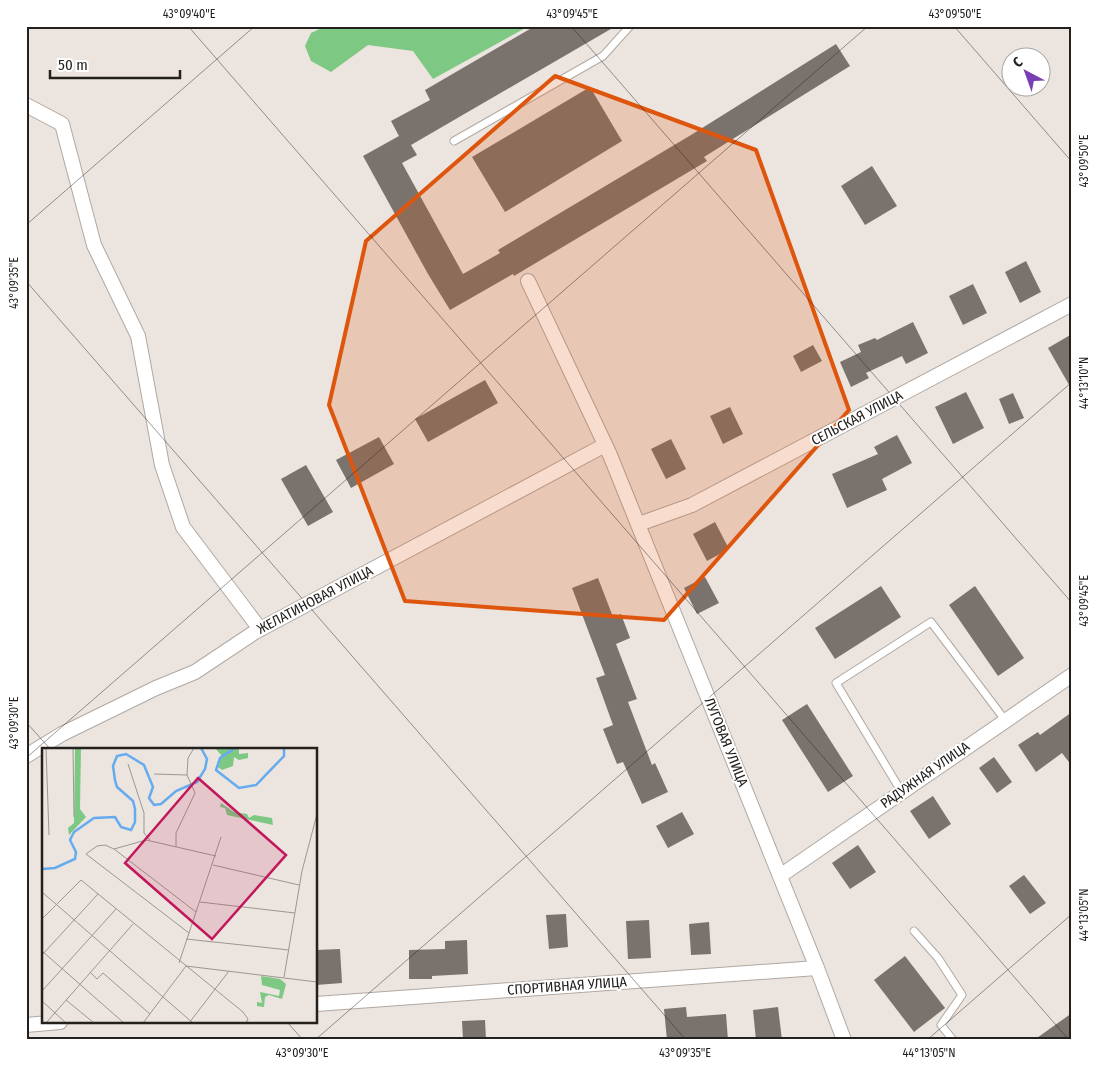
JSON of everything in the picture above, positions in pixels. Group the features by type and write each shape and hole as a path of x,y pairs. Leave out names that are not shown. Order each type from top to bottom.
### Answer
{"street":[{"path":"26,104 62,124 94,245 138,336 162,465 183,527 260,629"},
{"name":"ЛУГОВАЯ УЛИЦА","path":"528,281 610,455 639,524 844,1040"},
{"name":"СЕЛЬСКАЯ УЛИЦА","path":"639,524 692,505 1072,304"},
{"name":"ЖЕЛАТИНОВАЯ УЛИЦА","path":"26,756 62,734 156,688 195,672 260,629 605,445"},
{"name":"РАДУЖНАЯ УЛИЦА","path":"780,876 1072,675"},
{"path":"26,745 49,742"},
{"name":"СПОРТИВНАЯ УЛИЦА","path":"318,1004 817,968"},
{"path":"26,1025 42,1024"}],"lane":[{"path":"454,141 604,56 630,26"},
{"path":"901,791 836,684 931,622 1006,720"},
{"path":"914,932 938,958 962,995 941,1025 953,1040"}],"highlighted area":[{"path":"555,76 756,150 849,410 664,620 405,601 329,405 366,241"}],"green space":[{"path":"326,26 529,26 433,79 413,51 368,45 331,72 311,61 305,46 311,33"}],"building":[{"path":"535,26 616,26 411,145 417,155 402,163 463,274 500,253 498,250 691,135 836,44 850,66 704,157 707,161 514,276 513,274 450,310 363,156 399,136 391,121 430,100 425,90"},
{"path":"590,87 622,141 505,212 472,157"},
{"path":"872,166 897,206 865,225 841,186"},
{"path":"1026,261 1041,292 1020,303 1005,272"},
{"path":"973,284 987,313 963,325 949,296"},
{"path":"913,322 928,353 906,364 902,356 866,373 869,378 851,387 840,362 861,352 858,345 875,338 877,340"},
{"path":"1072,334 1072,390 1048,348"},
{"path":"813,345 822,361 801,372 793,356"},
{"path":"485,380 498,403 428,442 415,419"},
{"path":"966,392 984,428 953,444 935,407"},
{"path":"1013,393 1024,418 1009,424 999,399"},
{"path":"730,407 743,434 723,444 710,416"},
{"path":"897,435 912,463 882,479 887,490 847,508 832,474 878,454 874,447"},
{"path":"379,437 394,464 351,488 336,460"},
{"path":"671,439 686,469 666,479 651,449"},
{"path":"306,465 333,512 308,526 281,479"},
{"path":"715,522 729,549 707,561 693,534"},
{"path":"705,577 719,603 697,614 684,588"},
{"path":"598,578 613,617 621,614 630,638 616,644 637,699 628,702 652,765 655,763 668,792 642,804 623,762 617,764 603,729 613,725 596,678 605,675 572,588"},
{"path":"881,586 901,617 835,659 815,628"},
{"path":"975,586 1024,658 998,676 949,605"},
{"path":"807,704 853,776 828,792 782,720"},
{"path":"1072,712 1072,766 1062,753 1036,772 1018,745 1038,732 1040,735"},
{"path":"994,757 1012,782 997,793 979,768"},
{"path":"933,796 951,824 929,839 910,811"},
{"path":"682,812 694,834 668,848 656,826"},
{"path":"858,845 876,872 850,889 832,863"},
{"path":"1024,875 1046,903 1030,914 1009,886"},
{"path":"566,914 568,947 549,949 546,915"},
{"path":"649,920 651,958 628,959 626,921"},
{"path":"709,922 711,954 691,955 689,924"},
{"path":"467,940 468,974 432,976 432,979 409,979 409,950 445,949 445,941"},
{"path":"340,949 342,983 318,985 318,950"},
{"path":"905,956 945,1008 914,1032 874,980"},
{"path":"686,1007 687,1017 726,1014 728,1040 667,1040 664,1009"},
{"path":"778,1007 782,1040 756,1040 753,1010"},
{"path":"1072,1013 1072,1040 1034,1040"},
{"path":"485,1020 486,1040 463,1040 462,1021"}]}
